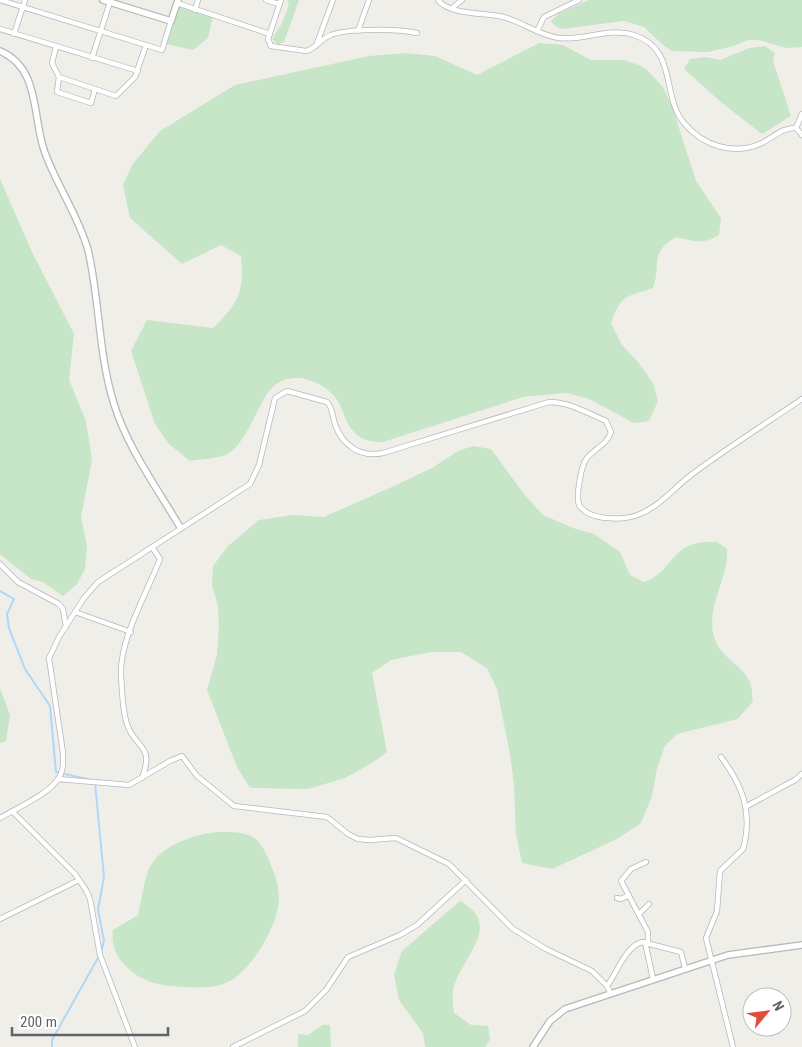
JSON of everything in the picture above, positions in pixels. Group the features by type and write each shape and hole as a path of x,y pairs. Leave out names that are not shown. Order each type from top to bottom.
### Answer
{"street":[{"path":"0,0 162,50 177,2 195,10 270,34"},
{"path":"14,34 25,0"},
{"path":"195,10 198,0"},
{"path":"266,0 280,2 268,42 271,46 275,47 311,50 329,36 342,32 404,30 416,33"},
{"path":"317,44 333,0"},
{"path":"358,31 370,0"},
{"path":"438,0 441,4 452,8 499,16 537,32 560,38 621,33 643,39 663,59 676,107 683,122 701,140 711,144 723,148 748,147 764,142 784,130 796,128"},
{"path":"452,8 462,0"},
{"path":"537,32 544,17 579,0"},
{"path":"92,58 101,31 106,1 171,21"},
{"path":"0,29 138,72"},
{"path":"59,78 116,96 138,72 146,46"},
{"path":"56,47 52,63 59,78 57,92 91,103 95,89"},
{"path":"0,51 16,60 29,80 44,150 83,235 92,269 102,358 120,422 180,527"},
{"path":"796,128 802,114"},
{"path":"796,128 802,135"},
{"path":"1,816 14,812 58,780 63,769 63,753 49,658 75,612 98,582 180,527 250,484 259,465 275,398 288,391 327,402 344,441 351,448 367,455 383,453 549,402 562,402 606,421 611,432 608,439 586,458 578,490 579,504 588,513 618,518 637,516 658,504 714,458 802,399"},
{"path":"142,778 147,766 147,756 127,725 121,676 123,657 143,596 160,559 152,547"},
{"path":"0,564 18,582 62,606 66,627"},
{"path":"75,612 131,632"},
{"path":"58,780 129,786 170,760 182,756 197,776 234,806 327,817 348,834 358,838 370,840 396,838 406,841 449,864 512,929 546,949 592,971 609,989"},
{"path":"721,757 739,784 747,806 743,850 720,871 717,911 706,938 733,1047"},
{"path":"747,806 795,780 802,774"},
{"path":"14,812 79,880 90,899 100,955 135,1047"},
{"path":"646,862 631,870 621,881 648,932 647,943 653,979"},
{"path":"0,919 79,880"},
{"path":"233,1047 305,1011 326,990 348,957 400,935 417,925 466,880"},
{"path":"617,898 621,899 629,895"},
{"path":"639,914 649,904"},
{"path":"609,989 633,946 647,943 681,952 686,968"},
{"path":"533,1047 559,1012 609,989 653,979 745,951 802,945"}],"green space":[{"path":"287,0 299,0 284,42 278,44 272,39 281,25 289,5"},
{"path":"589,0 802,0 802,47 786,48 759,40 748,40 734,46 708,52 672,51 644,27 624,21 562,29 555,26 551,21 558,14"},
{"path":"178,5 213,16 208,38 193,50 166,44"},
{"path":"539,43 563,45 591,60 623,60 639,65 647,70 663,87 672,106 696,181 721,218 719,235 713,238 698,241 676,237 667,243 657,260 653,288 630,296 622,301 611,323 622,345 638,362 653,383 658,401 649,421 634,423 589,399 567,393 523,397 383,442 375,442 358,436 351,429 338,401 327,390 310,380 291,378 274,386 267,394 244,436 233,450 227,454 214,458 190,461 169,444 155,424 131,351 147,320 213,328 229,311 238,296 242,279 242,268 241,256 221,245 182,264 130,218 123,185 132,165 160,131 235,85 369,56 406,53 435,56 477,75"},
{"path":"765,46 775,53 773,61 791,116 762,134 722,103 684,69 690,59 706,57 720,60 749,48"},
{"path":"0,179 31,250 74,334 69,380 86,421 92,460 81,517 87,546 85,569 77,584 63,596 43,582 31,579 0,554"},
{"path":"473,446 491,449 524,494 543,515 573,528 594,534 620,552 630,575 644,582 662,571 674,557 690,546 701,542 717,542 727,549 727,560 714,605 712,628 718,646 750,682 753,701 738,719 677,734 665,746 657,768 652,796 641,823 617,839 552,869 522,863 516,834 514,785 510,754 497,689 487,668 461,652 431,652 391,660 372,673 387,752 345,778 308,789 250,788 237,767 207,690 217,655 219,627 218,606 212,585 213,566 228,546 259,520 293,515 324,517 432,468 458,451"},
{"path":"0,688 10,715 6,741 0,743"},
{"path":"217,832 247,834 260,844 267,856 277,884 279,901 276,917 265,940 242,972 223,984 200,988 173,986 149,981 138,976 126,967 118,956 113,944 113,930 138,915 147,874 158,856 186,839"},
{"path":"460,901 472,910 478,919 480,929 453,990 454,1013 471,1025 488,1026 490,1039 485,1047 425,1047 423,1033 399,1000 394,975 402,951"},
{"path":"323,1025 330,1025 331,1047 298,1047 298,1034 308,1035"}],"waterway":[{"path":"0,591 14,599 7,614 9,628 25,669 50,706 56,772 91,780"},
{"path":"95,783 104,877 98,909 104,941 101,952"},
{"path":"52,1047 52,1040 99,956"}]}
